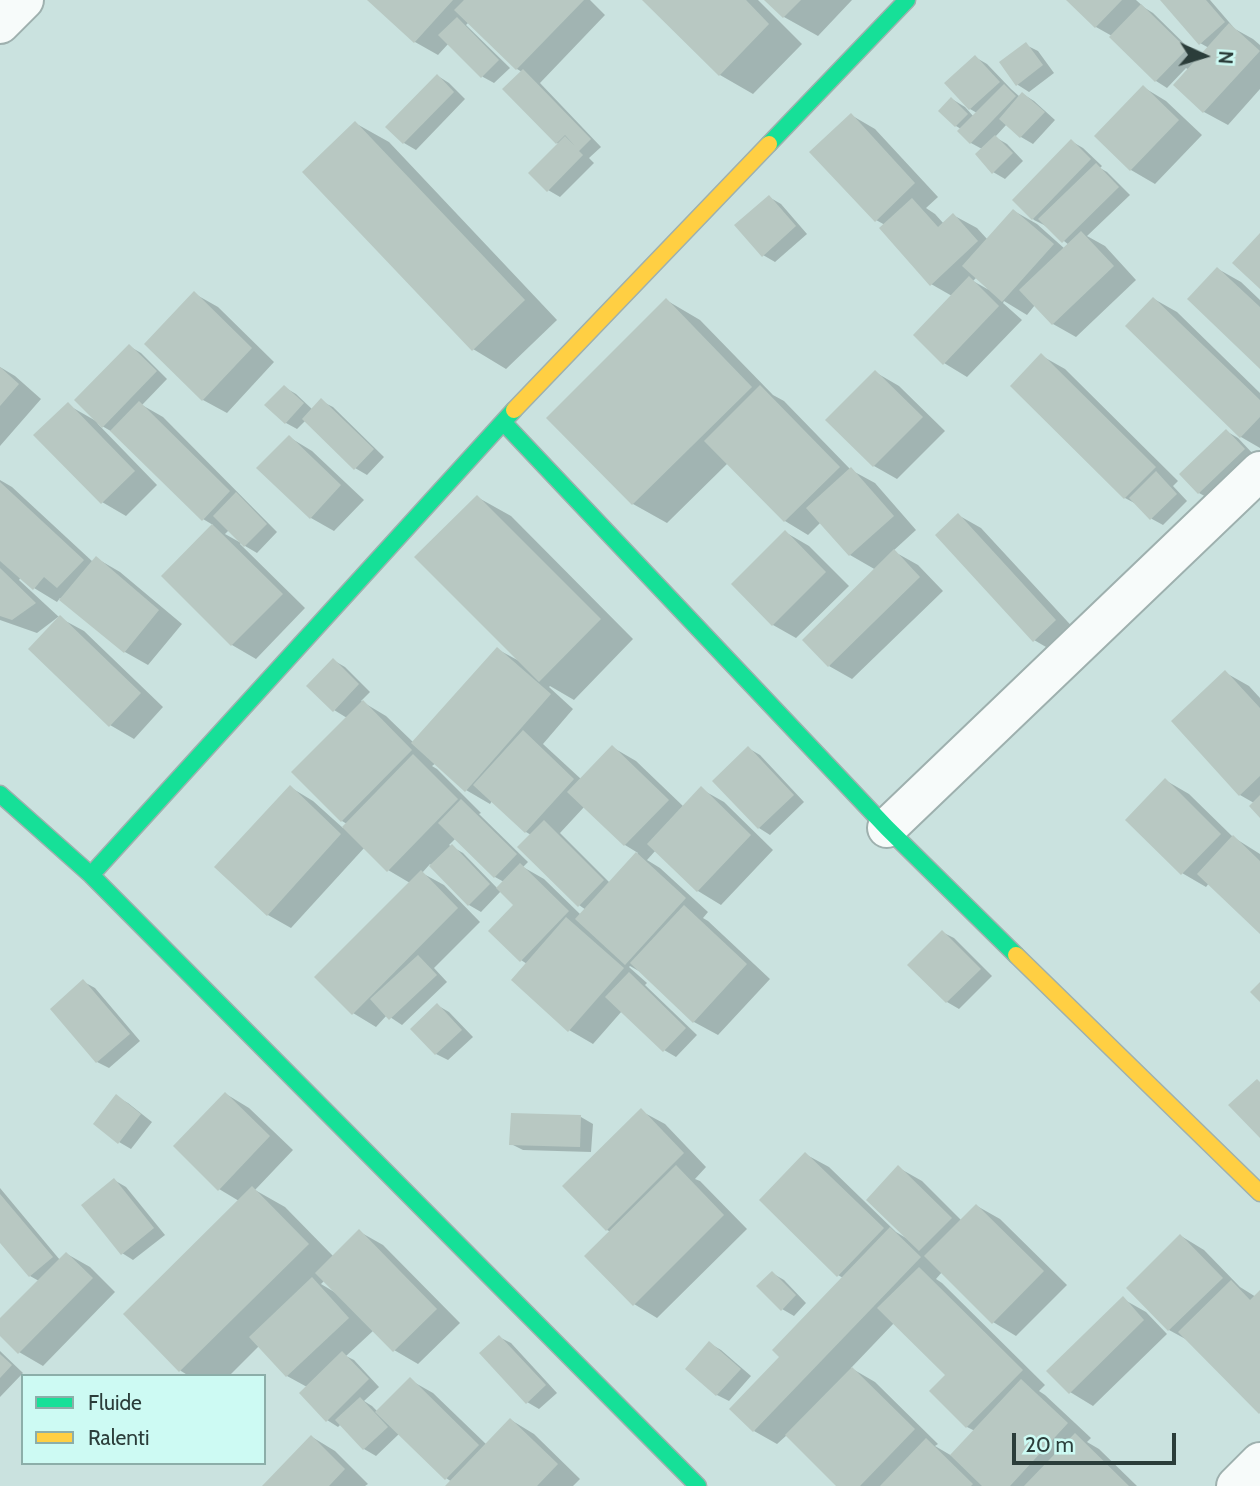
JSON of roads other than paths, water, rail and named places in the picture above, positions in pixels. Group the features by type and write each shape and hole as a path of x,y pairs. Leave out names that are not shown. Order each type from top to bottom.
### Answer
{"street":[{"path":"0,24 24,0"},
{"path":"91,875 503,422 907,0"},
{"path":"503,422 887,828 1260,1193"},
{"path":"887,828 1260,471"},
{"path":"0,794 91,875 698,1486"},
{"path":"1236,1486 1260,1462"}]}
